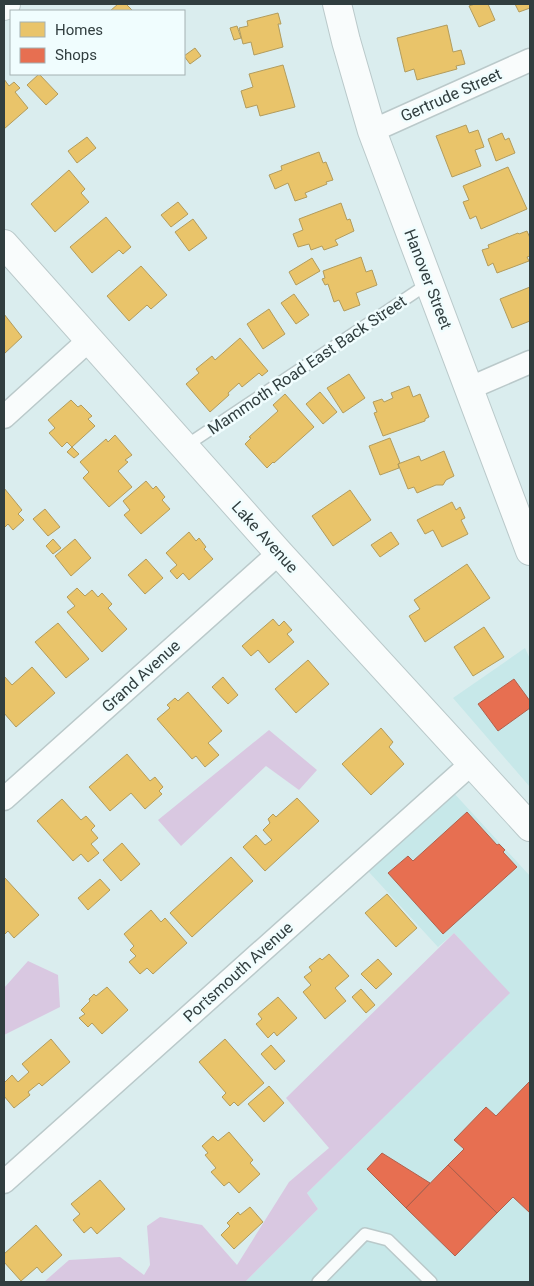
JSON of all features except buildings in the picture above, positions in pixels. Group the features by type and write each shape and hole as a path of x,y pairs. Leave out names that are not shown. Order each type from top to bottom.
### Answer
{"street":[{"name":"Hanover Street","path":"337,4 372,131 530,550"},
{"name":"Gertrude Street","path":"372,131 530,60"},
{"name":"Lake Avenue","path":"4,244 279,553 530,827"},
{"path":"4,417 89,340"},
{"path":"470,388 530,362"},
{"name":"Grand Avenue","path":"4,799 279,553"},
{"name":"Portsmouth Avenue","path":"4,1182 472,763"}],"lane":[{"name":"Mammoth Road East Back Street","path":"184,447 429,284"},
{"path":"318,1282 365,1234 388,1240 431,1282"}],"shaded area":[{"path":"525,648 530,659 530,787 453,698"},
{"path":"269,730 317,770 299,790 266,766 181,846 158,820"},
{"path":"441,779 530,876 530,1282 245,1282 318,1209 307,1193 509,993 454,933 438,947 356,858"},
{"path":"454,933 510,993 307,1193 318,1209 245,1282 44,1282 69,1260 120,1257 144,1275 150,1265 147,1226 160,1217 202,1225 237,1265 289,1182 329,1148 286,1098"},
{"path":"28,961 58,975 60,1007 4,1035 4,988"}]}
